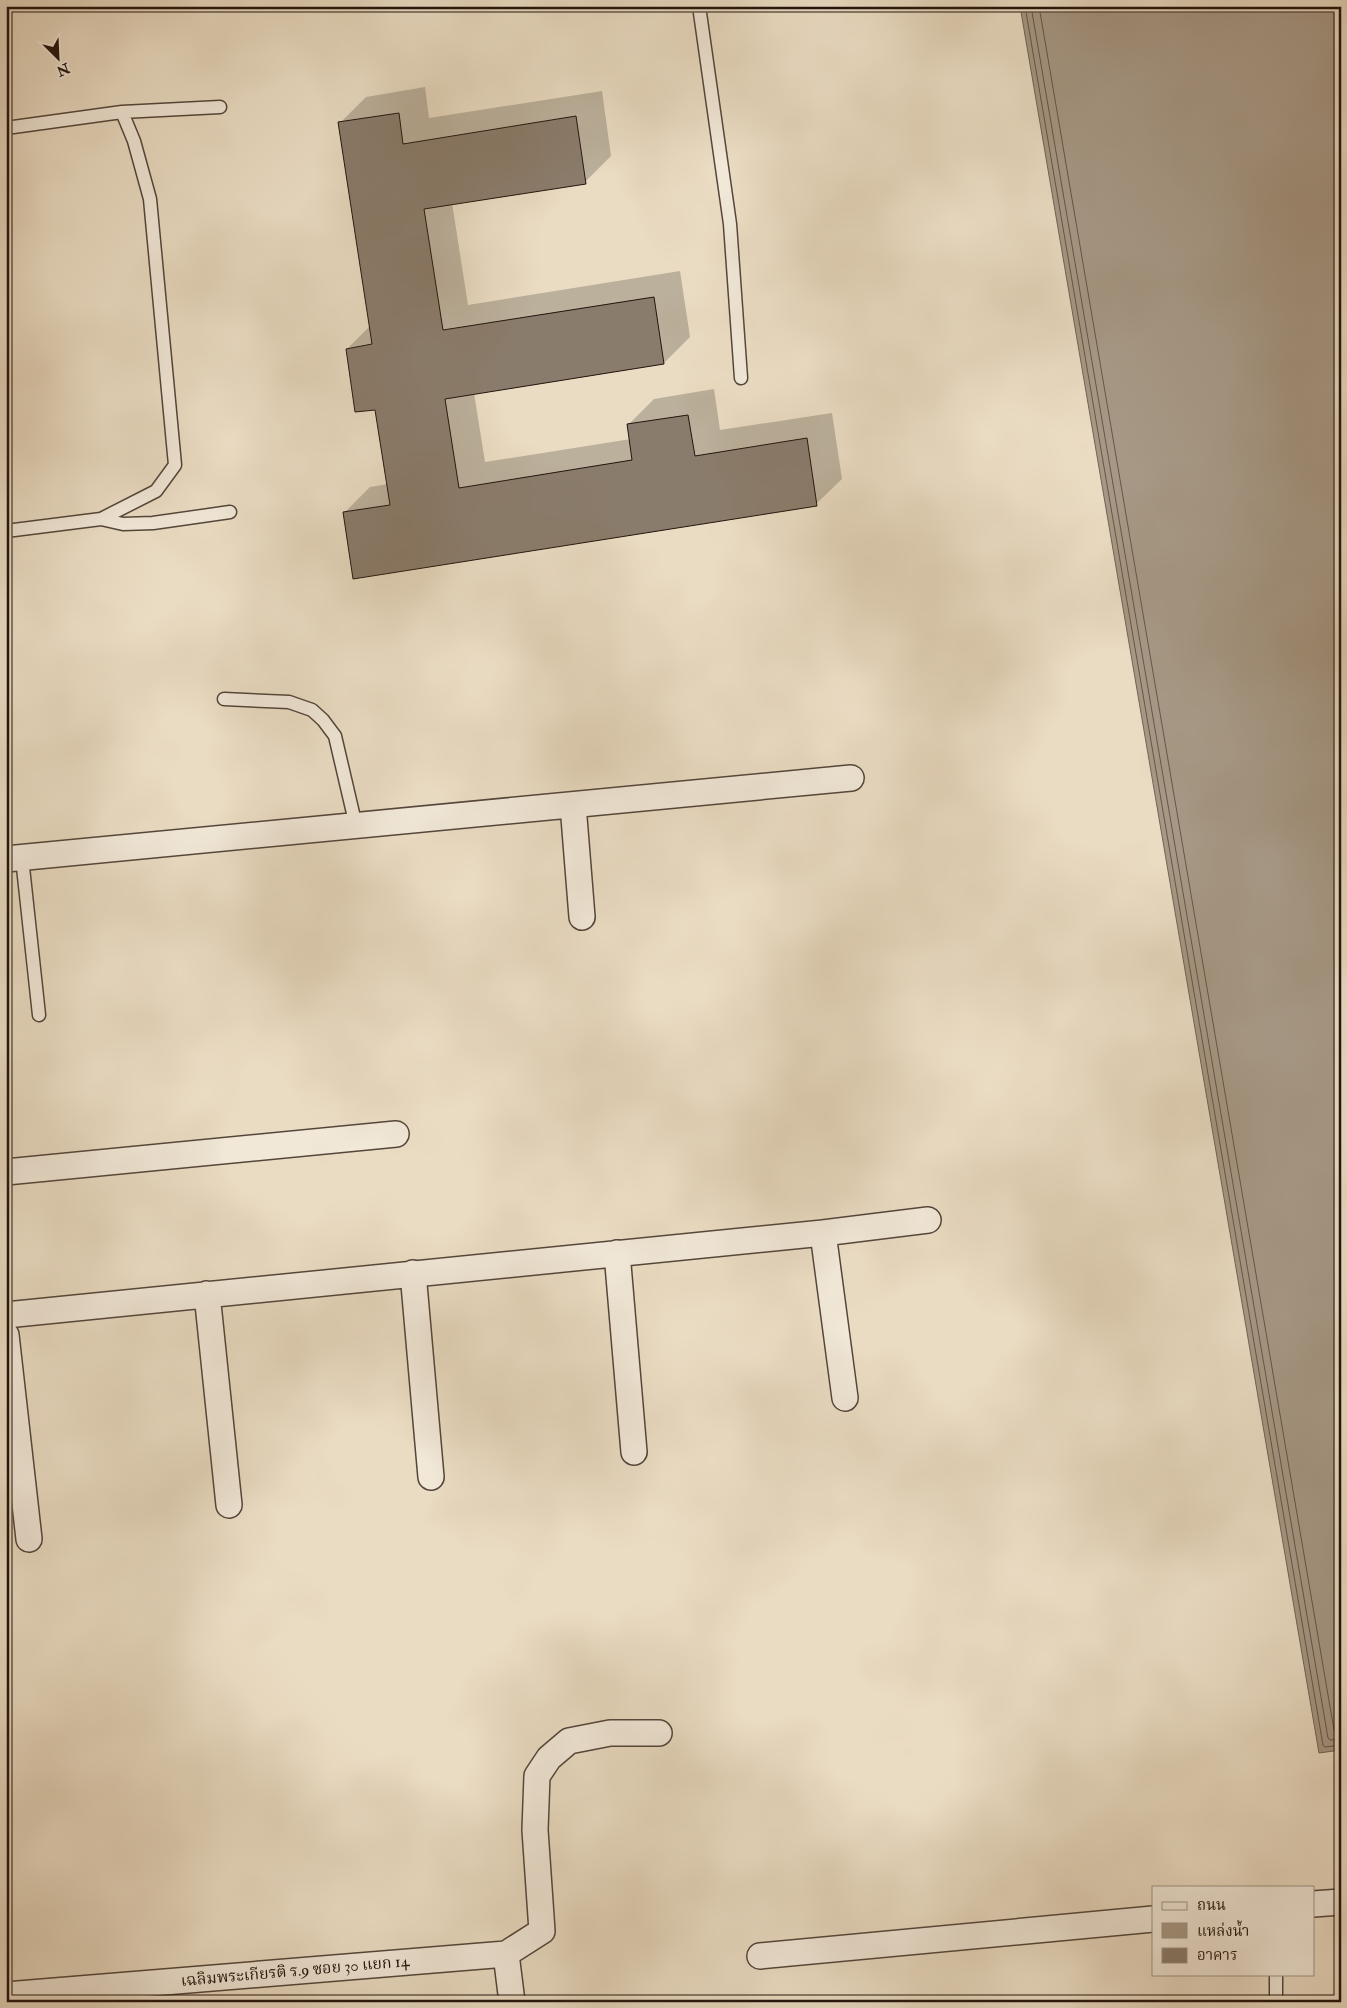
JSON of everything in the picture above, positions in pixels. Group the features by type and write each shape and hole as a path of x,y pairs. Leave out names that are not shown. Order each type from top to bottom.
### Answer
{"street":[{"path":"14,858 851,778"},
{"path":"573,805 582,917"},
{"path":"6,1172 396,1134"},
{"path":"6,1315 823,1233 928,1220"},
{"path":"823,1233 845,1398"},
{"path":"618,1253 634,1452"},
{"path":"413,1273 431,1477"},
{"path":"207,1294 229,1505"},
{"path":"6,1335 29,1538"},
{"path":"512,2002 506,1954 542,1931 535,1830 537,1776 549,1758 570,1741 610,1733 659,1733"},
{"path":"1314,1904 1341,1902"},
{"path":"760,1956 1152,1919"},
{"name":"เฉลิมพระเกียรติ ร.9 ซอย 30 แยก 14","path":"6,1995 506,1954"}],"lane":[{"path":"699,6 730,224 741,378"},
{"path":"6,128 122,112 220,107"},
{"path":"6,531 101,519 156,492 175,464 150,199 134,141 122,112"},
{"path":"101,519 123,524 153,523 230,512"},
{"path":"224,699 289,702 312,710 323,720 335,736 356,826"},
{"path":"14,858 39,1015"},
{"path":"1276,1976 1276,2002"}],"water":[{"path":"1020,6 1341,6 1341,1750 1319,1753"}],"building":[{"path":"399,113 403,144 576,116 586,184 424,209 443,330 654,297 664,364 445,399 459,488 632,460 627,424 688,415 695,456 807,438 817,506 353,579 343,512 390,505 375,410 355,412 346,349 372,344 338,122"}]}
